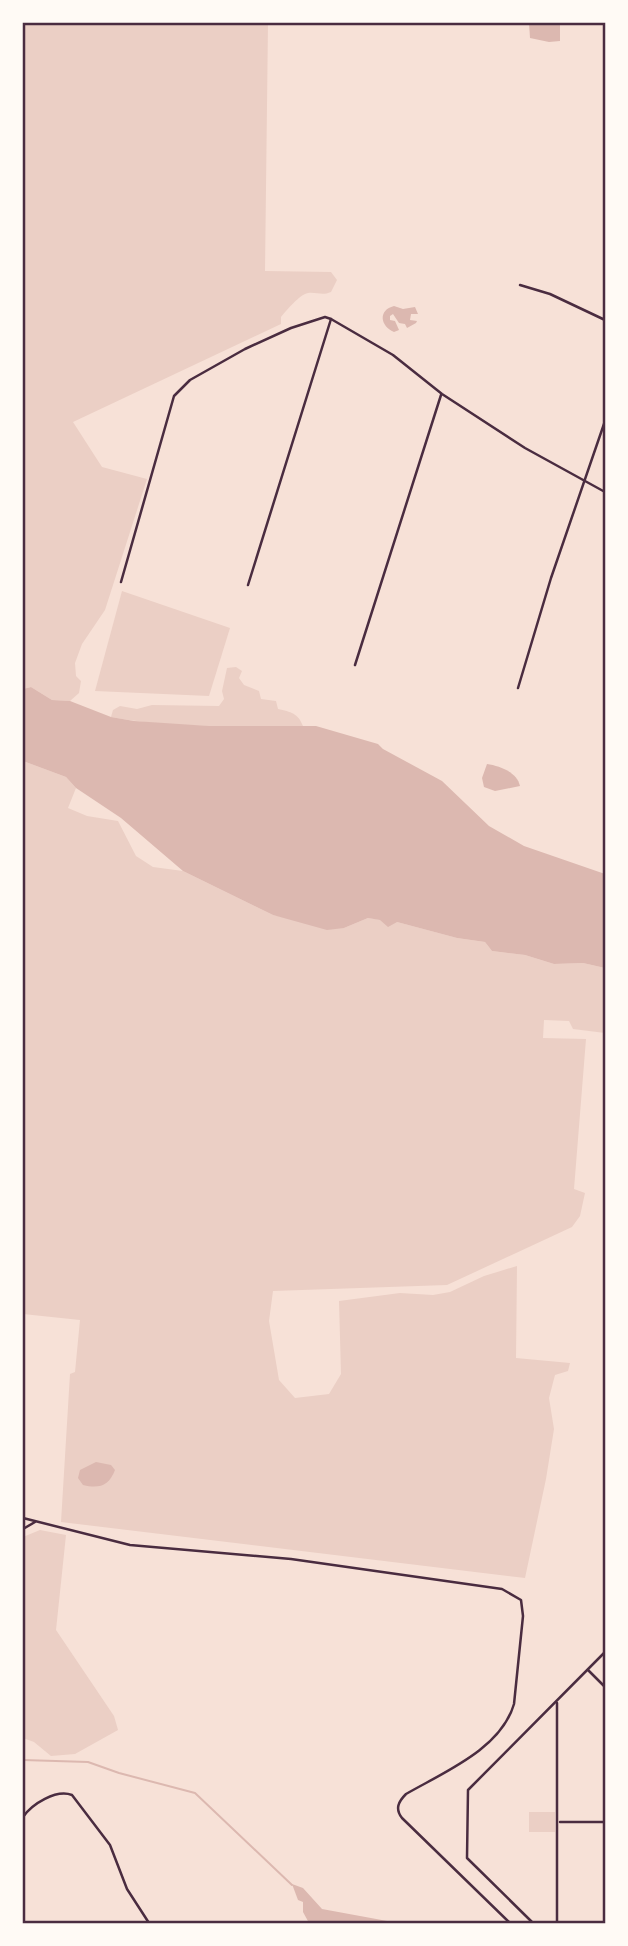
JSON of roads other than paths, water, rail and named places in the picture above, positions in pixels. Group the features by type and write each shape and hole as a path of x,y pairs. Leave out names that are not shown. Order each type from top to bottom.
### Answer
{"street":[{"path":"520,285 550,294 605,320"},
{"path":"121,582 174,396 190,380 245,349 291,328 324,317 337,321 393,355 442,394 525,448 605,492"},
{"path":"248,585 331,318"},
{"path":"355,665 442,394"},
{"path":"518,688 551,578 605,421"},
{"path":"23,1518 130,1545 304,1560 502,1589 521,1600 523,1616 510,1718 491,1742 406,1794 398,1807 402,1818 510,1923"},
{"path":"23,1529 35,1522"},
{"path":"533,1923 467,1858 468,1790 605,1652"},
{"path":"588,1670 605,1687"},
{"path":"557,1700 558,1923"},
{"path":"23,1817 30,1807 65,1793 72,1795 110,1845 133,1902 149,1923"},
{"path":"558,1822 605,1822"}],"waterway":[{"path":"23,1760 88,1762 195,1793 292,1885"}]}
